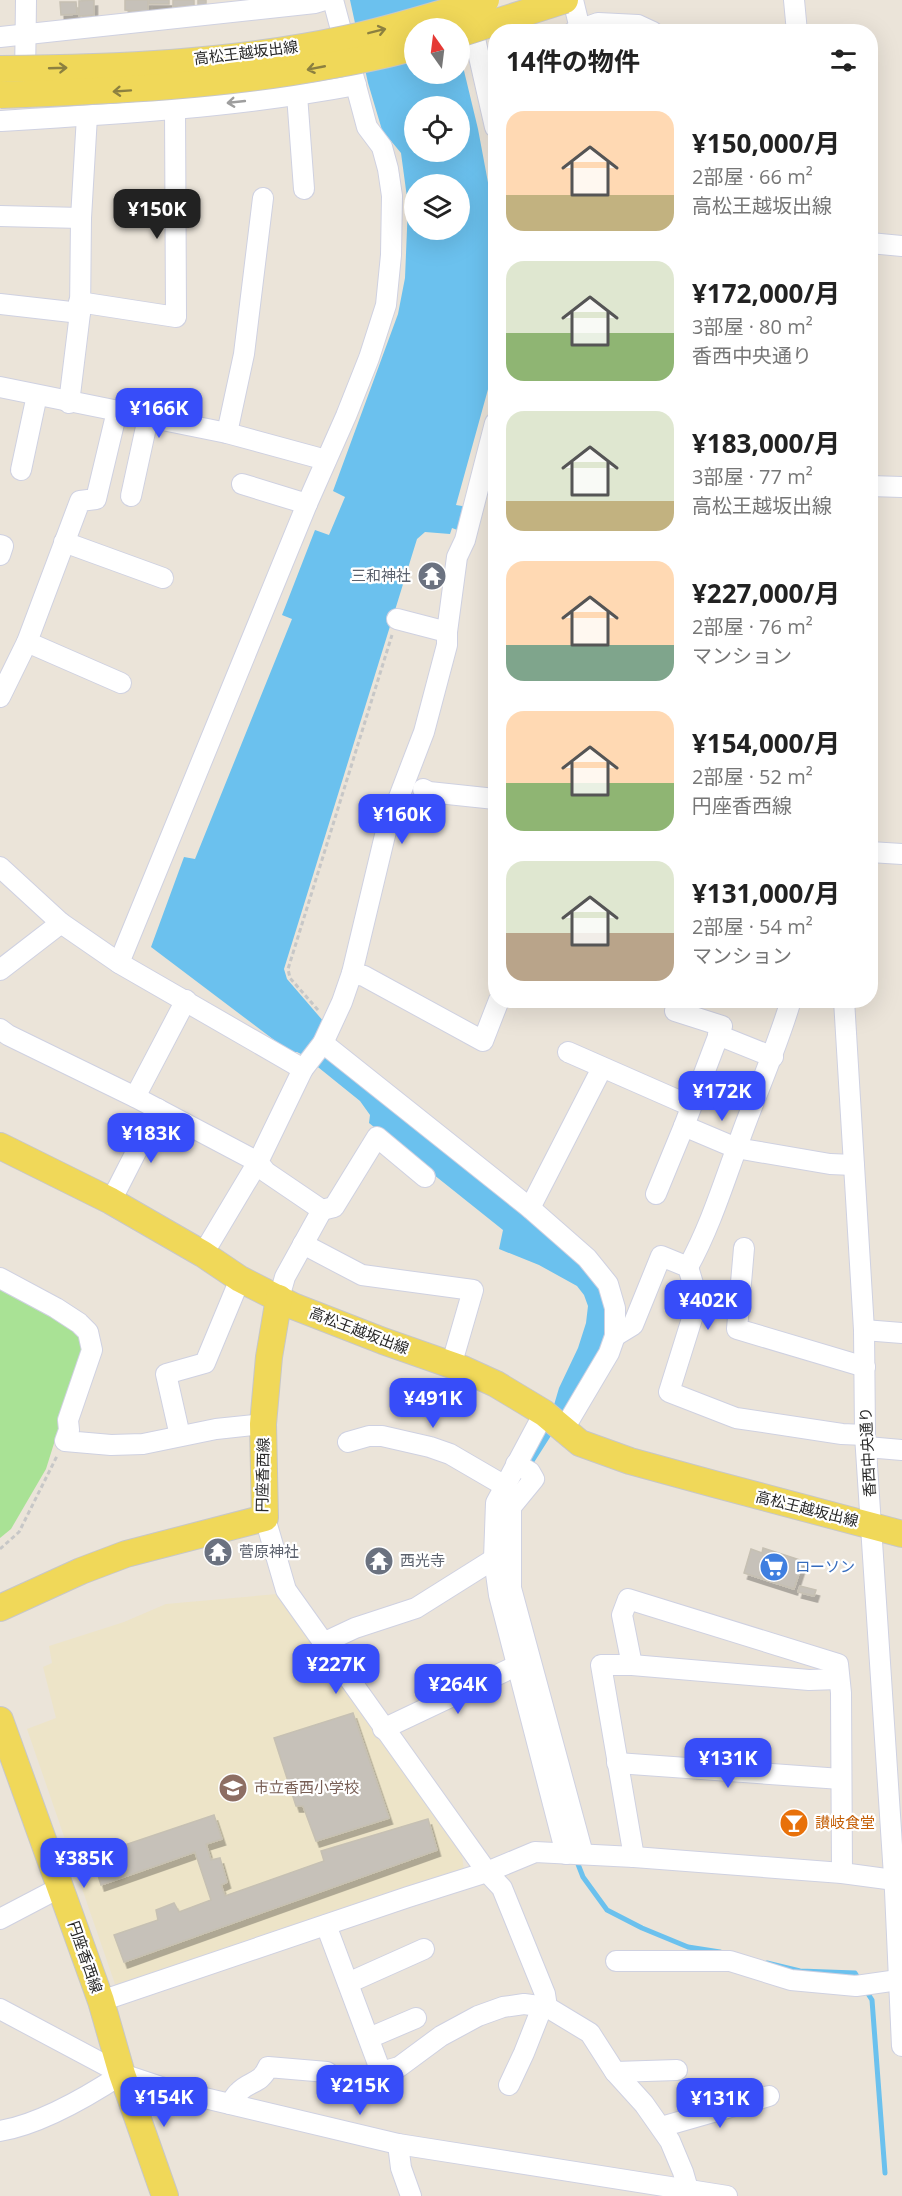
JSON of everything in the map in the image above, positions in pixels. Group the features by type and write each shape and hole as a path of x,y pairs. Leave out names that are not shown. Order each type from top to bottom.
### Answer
{"main road":[{"name":"高松王越坂出線","path":"0,69 168,62 287,49 356,36 486,0"},
{"path":"490,24 565,0"},
{"path":"470,30 488,25"},
{"name":"高松王越坂出線","path":"0,95 114,91 230,82 294,73 404,50"},
{"name":"高松王越坂出線","path":"1,1148 111,1201 203,1254 240,1279 279,1298 373,1338 451,1365 496,1384 544,1413 580,1443 630,1461 902,1534"},
{"name":"円座香西線","path":"0,1608 126,1554 265,1518 263,1424 269,1357 279,1298"},
{"name":"円座香西線","path":"0,1720 61,1887 122,2074 165,2196"}],"street":[{"path":"26,0 13,36 26,119"},
{"path":"13,36 315,3 325,0"},
{"path":"119,963 365,368 386,305 391,255 392,196 388,169 382,147 367,127 333,0"},
{"path":"466,0 488,96"},
{"path":"573,0 576,24"},
{"path":"794,0 796,24"},
{"path":"595,24 618,24"},
{"path":"0,121 175,108 297,95 356,85"},
{"path":"297,95 304,189"},
{"path":"0,304 79,307 176,317 175,108"},
{"path":"69,403 79,307 87,116"},
{"path":"227,434 244,354 263,198"},
{"path":"0,216 81,218"},
{"path":"878,244 902,246"},
{"path":"0,387 227,434 326,460"},
{"path":"21,470 37,395"},
{"path":"0,697 27,642 80,501 96,499 117,411"},
{"path":"131,496 148,418"},
{"path":"203,1254 258,1162 306,1065 322,1045 342,1002 352,972 386,831 424,732 447,645 457,557 465,540 488,450"},
{"path":"242,484 307,504"},
{"path":"878,486 902,487"},
{"path":"64,543 164,578"},
{"path":"0,545 3,546 0,555"},
{"path":"397,619 447,632"},
{"path":"27,642 121,683"},
{"path":"423,789 429,792 488,798"},
{"path":"878,852 902,854"},
{"path":"0,867 61,923 119,963 306,1065"},
{"path":"0,970 61,923"},
{"path":"352,972 364,976 483,1041 496,1008"},
{"path":"135,1097 186,1000"},
{"path":"788,1008 773,1057 736,1148 727,1179 701,1243 688,1267 694,1287 695,1309 669,1392 736,1418 842,1434 902,1449"},
{"name":"香西中央通り","path":"844,1008 864,1330 866,1441 898,1881 898,1980 902,2046"},
{"path":"656,1194 722,1026 675,1011"},
{"path":"0,1029 258,1162 266,1172 322,1210"},
{"path":"718,1035 773,1057"},
{"path":"322,1045 530,1208 587,1258 608,1284 615,1308 615,1336 609,1353 564,1430"},
{"path":"568,1052 691,1106"},
{"path":"530,1208 602,1068"},
{"path":"111,1201 158,1109"},
{"path":"684,1126 736,1148 830,1164 854,1165"},
{"path":"279,1298 285,1277 322,1210 334,1207 377,1137 424,1177"},
{"path":"303,1244 362,1275 473,1290 451,1365"},
{"path":"744,1248 737,1329 865,1367"},
{"path":"615,1336 633,1325 660,1256 688,1267"},
{"path":"0,1278 56,1308 80,1323 88,1332 92,1350 68,1420 69,1430 65,1441 111,1445 143,1444 180,1436 263,1424"},
{"path":"180,1436 166,1374 205,1363 240,1279"},
{"path":"864,1330 902,1333"},
{"path":"544,1413 523,1468 505,1486 496,1503 503,1510 510,1588 524,1665 574,1854"},
{"path":"348,1442 369,1436 382,1436 430,1447 450,1454 505,1486"},
{"path":"523,1468 534,1479 503,1510 494,1559 499,1595 524,1665"},
{"path":"265,1518 286,1590 383,1729 487,1872 502,1888 545,1994 547,2007"},
{"path":"322,1643 355,1628 416,1608 494,1559"},
{"path":"632,1665 622,1615 628,1599 838,1664 842,1873"},
{"path":"383,1729 524,1665"},
{"path":"634,1857 601,1665 632,1665 773,1677 839,1679"},
{"path":"617,1763 841,1779"},
{"path":"100,2001 487,1872 535,1852 842,1873 898,1881"},
{"path":"0,1919 61,1887"},
{"path":"326,1925 381,2072"},
{"path":"348,1983 424,1949"},
{"path":"616,1961 730,1961 791,1980 863,1985 898,1980"},
{"path":"230,2104 239,2091 255,2083 265,2074 268,2067 327,2072 341,2083 399,2067 441,2036 478,2016 503,2007 524,2004 547,2007 590,2033 615,2072 670,2141 690,2193"},
{"path":"508,2085 541,2010 547,2007"},
{"path":"0,2009 122,2074 167,2089 398,2144 690,2193 727,2196"},
{"path":"369,2038 416,2018"},
{"path":"615,2072 677,2070"},
{"path":"0,2131 25,2126 99,2089 122,2074"},
{"path":"661,2127 769,2096"},
{"path":"398,2144 400,2168 411,2196"}],"path":[{"path":"332,1024 291,978 288,969 397,619"},
{"path":"0,1550 19,1532 65,1441"}],"shaded area":[{"name":"市立香西小学校","path":"277,1594 461,1848 464,1870 116,1987 27,1729 56,1718 43,1667 52,1663 49,1646 124,1622 166,1604"}],"green space":[{"path":"0,1287 82,1332 82,1354 46,1469 11,1529 0,1538"}],"water":[{"path":"350,0 447,0 452,18 404,18 404,84 467,84 478,129 488,183 488,389 456,505 468,507 459,524 462,527 460,531 452,528 450,534 425,532 417,539 284,969 287,979 324,1022 314,1042 576,1257 589,1270 605,1298 609,1333 568,1409 533,1464 524,1458 554,1405 559,1388 578,1348 586,1323 588,1306 584,1295 577,1286 539,1265 499,1249 503,1230 369,1123 370,1115 360,1101 303,1055 290,1052 151,947 184,857 195,859 292,619 282,615 315,530 329,535 345,497 333,491 398,314 405,278 407,240 470,240 470,174 404,175 401,153 382,130 368,83"}],"building":[{"path":"94,0 94,15 79,16 79,1"},
{"path":"125,0 148,0 148,12 125,10"},
{"path":"149,0 169,0 169,4 149,4"},
{"path":"173,0 194,0 194,6 173,7"},
{"path":"198,0 206,0 206,5 198,5"},
{"path":"60,2 76,2 77,14 61,15"},
{"name":"ローソン","path":"763,1548 803,1561 794,1589 744,1573 751,1549 762,1553"},
{"path":"800,1586 816,1590 814,1596 798,1592"},
{"path":"353,1713 389,1818 316,1841 303,1806 296,1806 274,1738"},
{"path":"214,1815 222,1839 206,1844 211,1860 220,1858 227,1882 221,1885 225,1896 324,1861 321,1851 428,1819 437,1850 124,1962 114,1935 158,1920 156,1910 174,1903 179,1912 211,1900 195,1852 101,1885 92,1856"}],"waterway":[{"path":"576,1859 583,1877 607,1910 642,1928 688,1947 720,1952"},
{"path":"767,1963 800,1971 855,1973 860,1981"},
{"path":"865,1989 872,2000 885,2173"}],"place":[{"name":"三和神社","path":"432,576"},
{"name":"菅原神社","path":"218,1552"},
{"name":"西光寺","path":"379,1561"},
{"name":"ローソン","path":"774,1567"},
{"name":"市立香西小学校","path":"233,1788"},
{"name":"讃岐食堂","path":"794,1823"}]}
